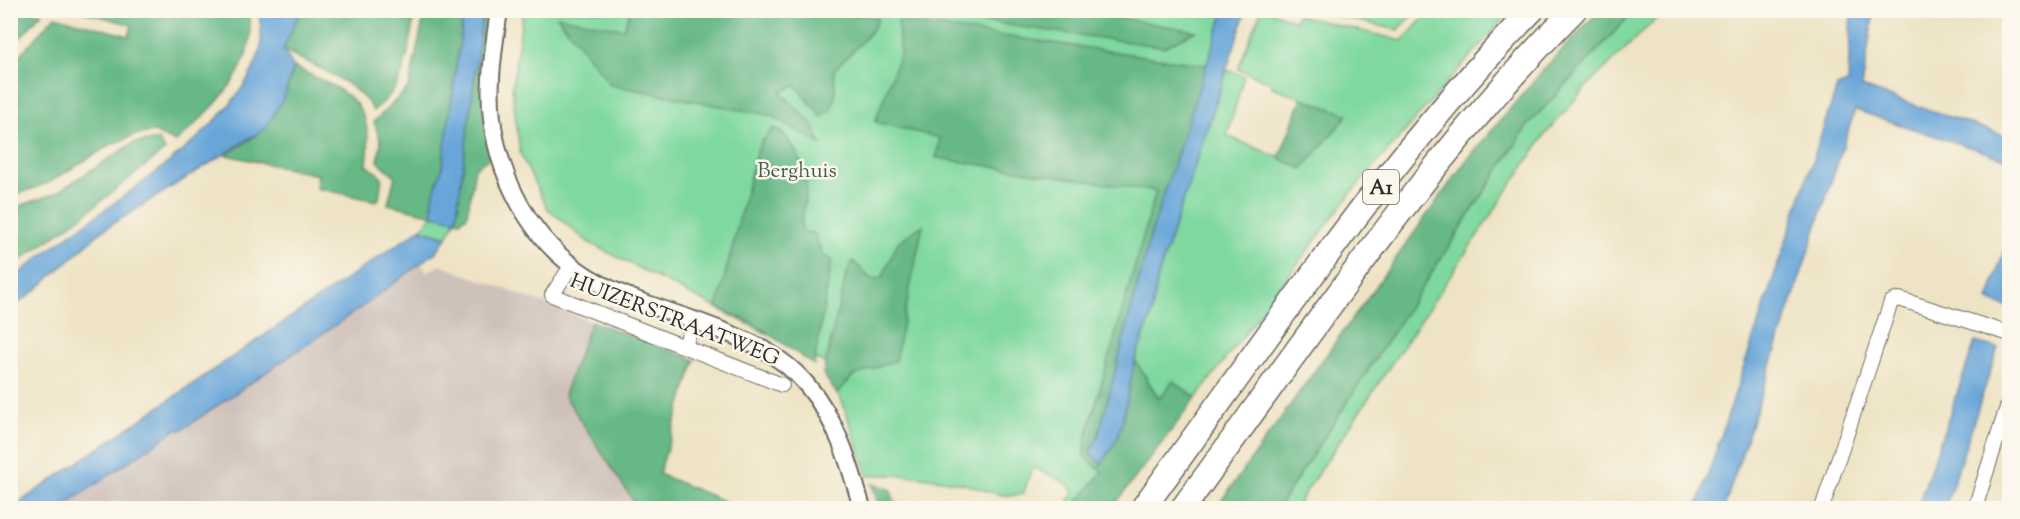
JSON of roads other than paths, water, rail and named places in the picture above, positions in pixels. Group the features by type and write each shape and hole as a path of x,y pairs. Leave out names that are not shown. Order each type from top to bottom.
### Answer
{"highway":[{"name":"A1","path":"1143,508 1366,206 1448,103 1532,10"},
{"name":"A1","path":"1183,508 1390,222 1523,62 1574,10"}],"street":[{"name":"HUIZERSTRAATWEG","path":"499,10 491,96 501,161 517,200 528,218 572,265 598,282 731,333 766,351 806,384 823,406 841,443 862,508"},
{"name":"HUIZERSTRAATWEG","path":"572,265 552,295 782,385"},
{"path":"1822,508 1891,302 1899,299 2010,334"},
{"path":"685,346 694,320"},
{"path":"1975,508 2010,398"}],"water":[{"path":"259,11 300,11 283,50 294,67 284,97 266,128 103,230 36,290 11,309 11,281 39,257 151,176 188,146 220,115 245,84 260,51"},
{"path":"464,11 483,11 456,220 433,215 433,197 442,170"},
{"path":"1224,11 1246,11 1158,276 1151,316 1135,360 1117,439 1101,465 1090,452 1099,434 1150,237"},
{"path":"1851,11 1874,11 1862,87 2009,137 2009,160 1855,110 1724,508 1697,508 1837,87 1848,83"},
{"path":"420,229 447,237 436,252 362,307 180,431 178,428 61,508 11,508"},
{"path":"2009,236 2009,308 1988,300"},
{"path":"1975,342 1998,348 1945,508 1917,508"}],"park label":[{"name":"Berghuis","path":"797,170"}]}
